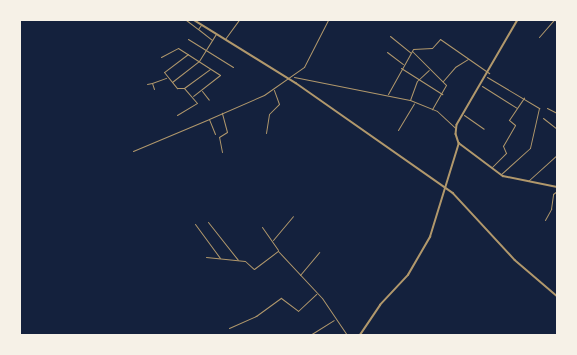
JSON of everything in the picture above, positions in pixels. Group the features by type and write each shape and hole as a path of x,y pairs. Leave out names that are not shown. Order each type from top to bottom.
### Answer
{"street":[{"path":"186,20 213,40"},
{"path":"194,20 290,79 445,188 472,210 515,260 557,296"},
{"path":"224,39 239,20"},
{"path":"133,151 209,119 274,89 293,77 308,62 328,20"},
{"path":"456,129 482,86 518,20"},
{"path":"539,37 554,20 557,22"},
{"path":"198,29 201,25"},
{"path":"171,82 199,61 216,34"},
{"path":"390,36 411,51 443,82 446,87 432,109"},
{"path":"188,39 233,67"},
{"path":"411,51 432,48 442,39 489,73"},
{"path":"161,57 177,48 211,68 220,76 192,96"},
{"path":"388,94 411,51"},
{"path":"387,52 403,64"},
{"path":"177,115 196,104 192,96 184,88 171,82 164,71 188,54"},
{"path":"443,82 454,66 469,58"},
{"path":"184,88 211,68"},
{"path":"401,68 419,78 442,95"},
{"path":"410,100 419,78 429,70"},
{"path":"147,84 167,77"},
{"path":"293,77 388,94 410,100 432,109 456,129 459,143 445,188 436,225 411,271 380,305 360,335"},
{"path":"487,77 539,108 532,144 501,174"},
{"path":"152,83 154,89"},
{"path":"482,86 517,108"},
{"path":"266,133 269,114 279,104 274,89"},
{"path":"202,90 209,100"},
{"path":"492,167 506,153 503,146 515,126 509,120 524,98"},
{"path":"398,130 414,102"},
{"path":"547,108 557,113"},
{"path":"222,112 227,132 219,137 222,152"},
{"path":"464,115 484,129"},
{"path":"543,118 557,130"},
{"path":"209,119 215,134"},
{"path":"459,143 501,174 528,182 557,187"},
{"path":"528,182 557,155"},
{"path":"545,220 551,209 552,194 557,191"},
{"path":"273,240 293,216"},
{"path":"208,222 238,260 254,269 278,251"},
{"path":"195,224 221,258"},
{"path":"262,227 273,240 278,251 317,293 347,335"},
{"path":"300,275 319,252"},
{"path":"206,256 238,260"},
{"path":"229,328 256,316 281,298 298,311 317,293"},
{"path":"310,335 335,320"}]}
